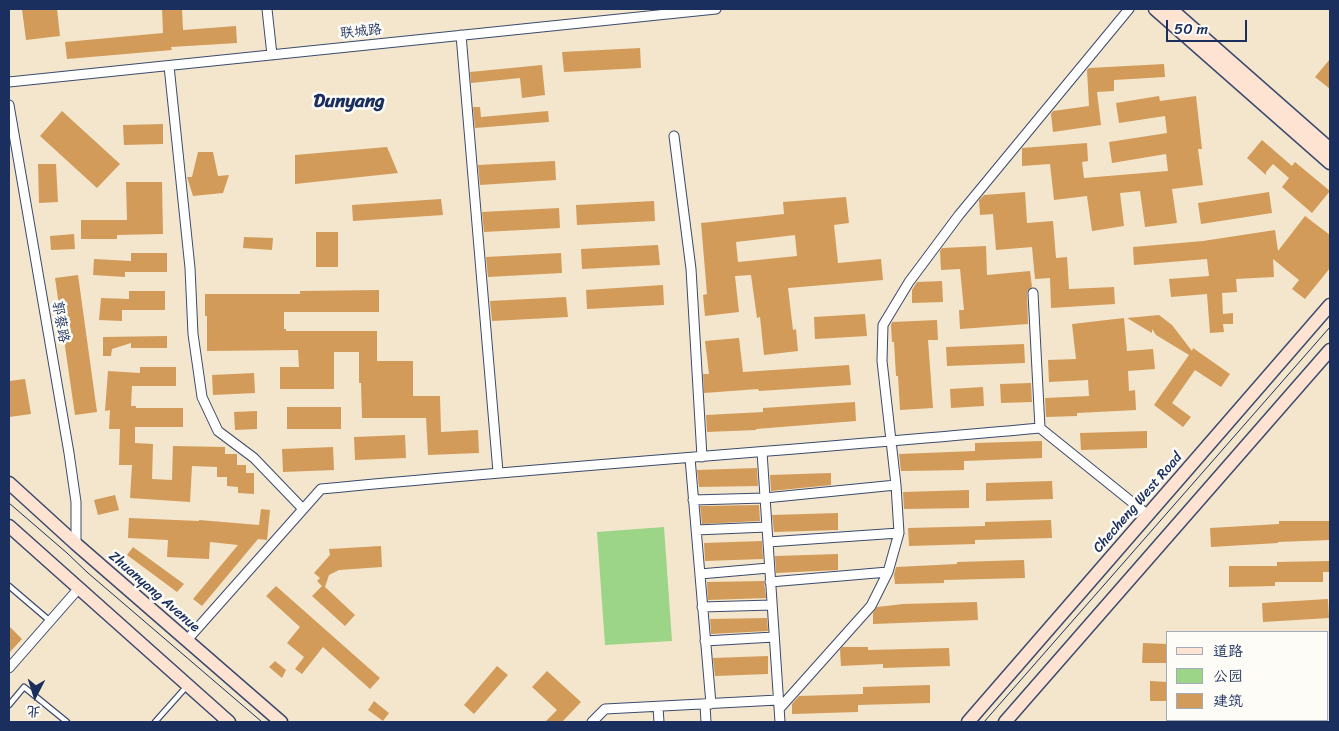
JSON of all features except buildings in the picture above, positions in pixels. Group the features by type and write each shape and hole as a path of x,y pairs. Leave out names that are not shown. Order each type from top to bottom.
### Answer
{"main road":[{"path":"1155,9 1330,163"},
{"path":"1171,9 1330,149"},
{"name":"Checheng West Road","path":"968,722 1330,305"},
{"path":"1005,722 1330,350"},
{"name":"Zhuanyang Avenue","path":"9,483 76,544 281,722"},
{"path":"9,526 229,722"}],"street":[{"path":"267,9 272,55"},
{"name":"联城路","path":"9,82 709,9"},
{"path":"592,722 605,709 778,704 871,606 888,572 899,533 896,485 882,361 883,325 909,282 959,215 1129,9"},
{"path":"461,35 498,472"},
{"path":"169,66 190,268 193,334 202,397 218,431 254,458 304,509"},
{"name":"郭蔡路","path":"9,105 69,453 76,502 76,544"},
{"path":"674,136 691,269 702,457"},
{"path":"1034,293 1040,428"},
{"path":"187,640 321,489 498,472 891,442 1040,428 1148,515"},
{"path":"762,452 780,722"},
{"path":"690,458 705,641 708,705 706,722"},
{"path":"693,500 765,498 896,485"},
{"path":"696,530 767,526"},
{"path":"768,542 899,533"},
{"path":"700,574 769,568"},
{"path":"770,582 888,572"},
{"path":"9,668 78,588"},
{"path":"702,607 772,606"},
{"path":"705,641 774,638"},
{"path":"658,707 659,722"}],"lane":[{"path":"9,586 50,620"},
{"path":"155,722 188,686"},
{"path":"9,705 24,687 67,722"}],"green space":[{"path":"664,527 672,641 605,645 597,532"}],"tram line":[{"path":"984,722 1330,327"},
{"path":"9,503 262,722"}],"district":[{"name":"Dunyang","path":"349,102"}]}
